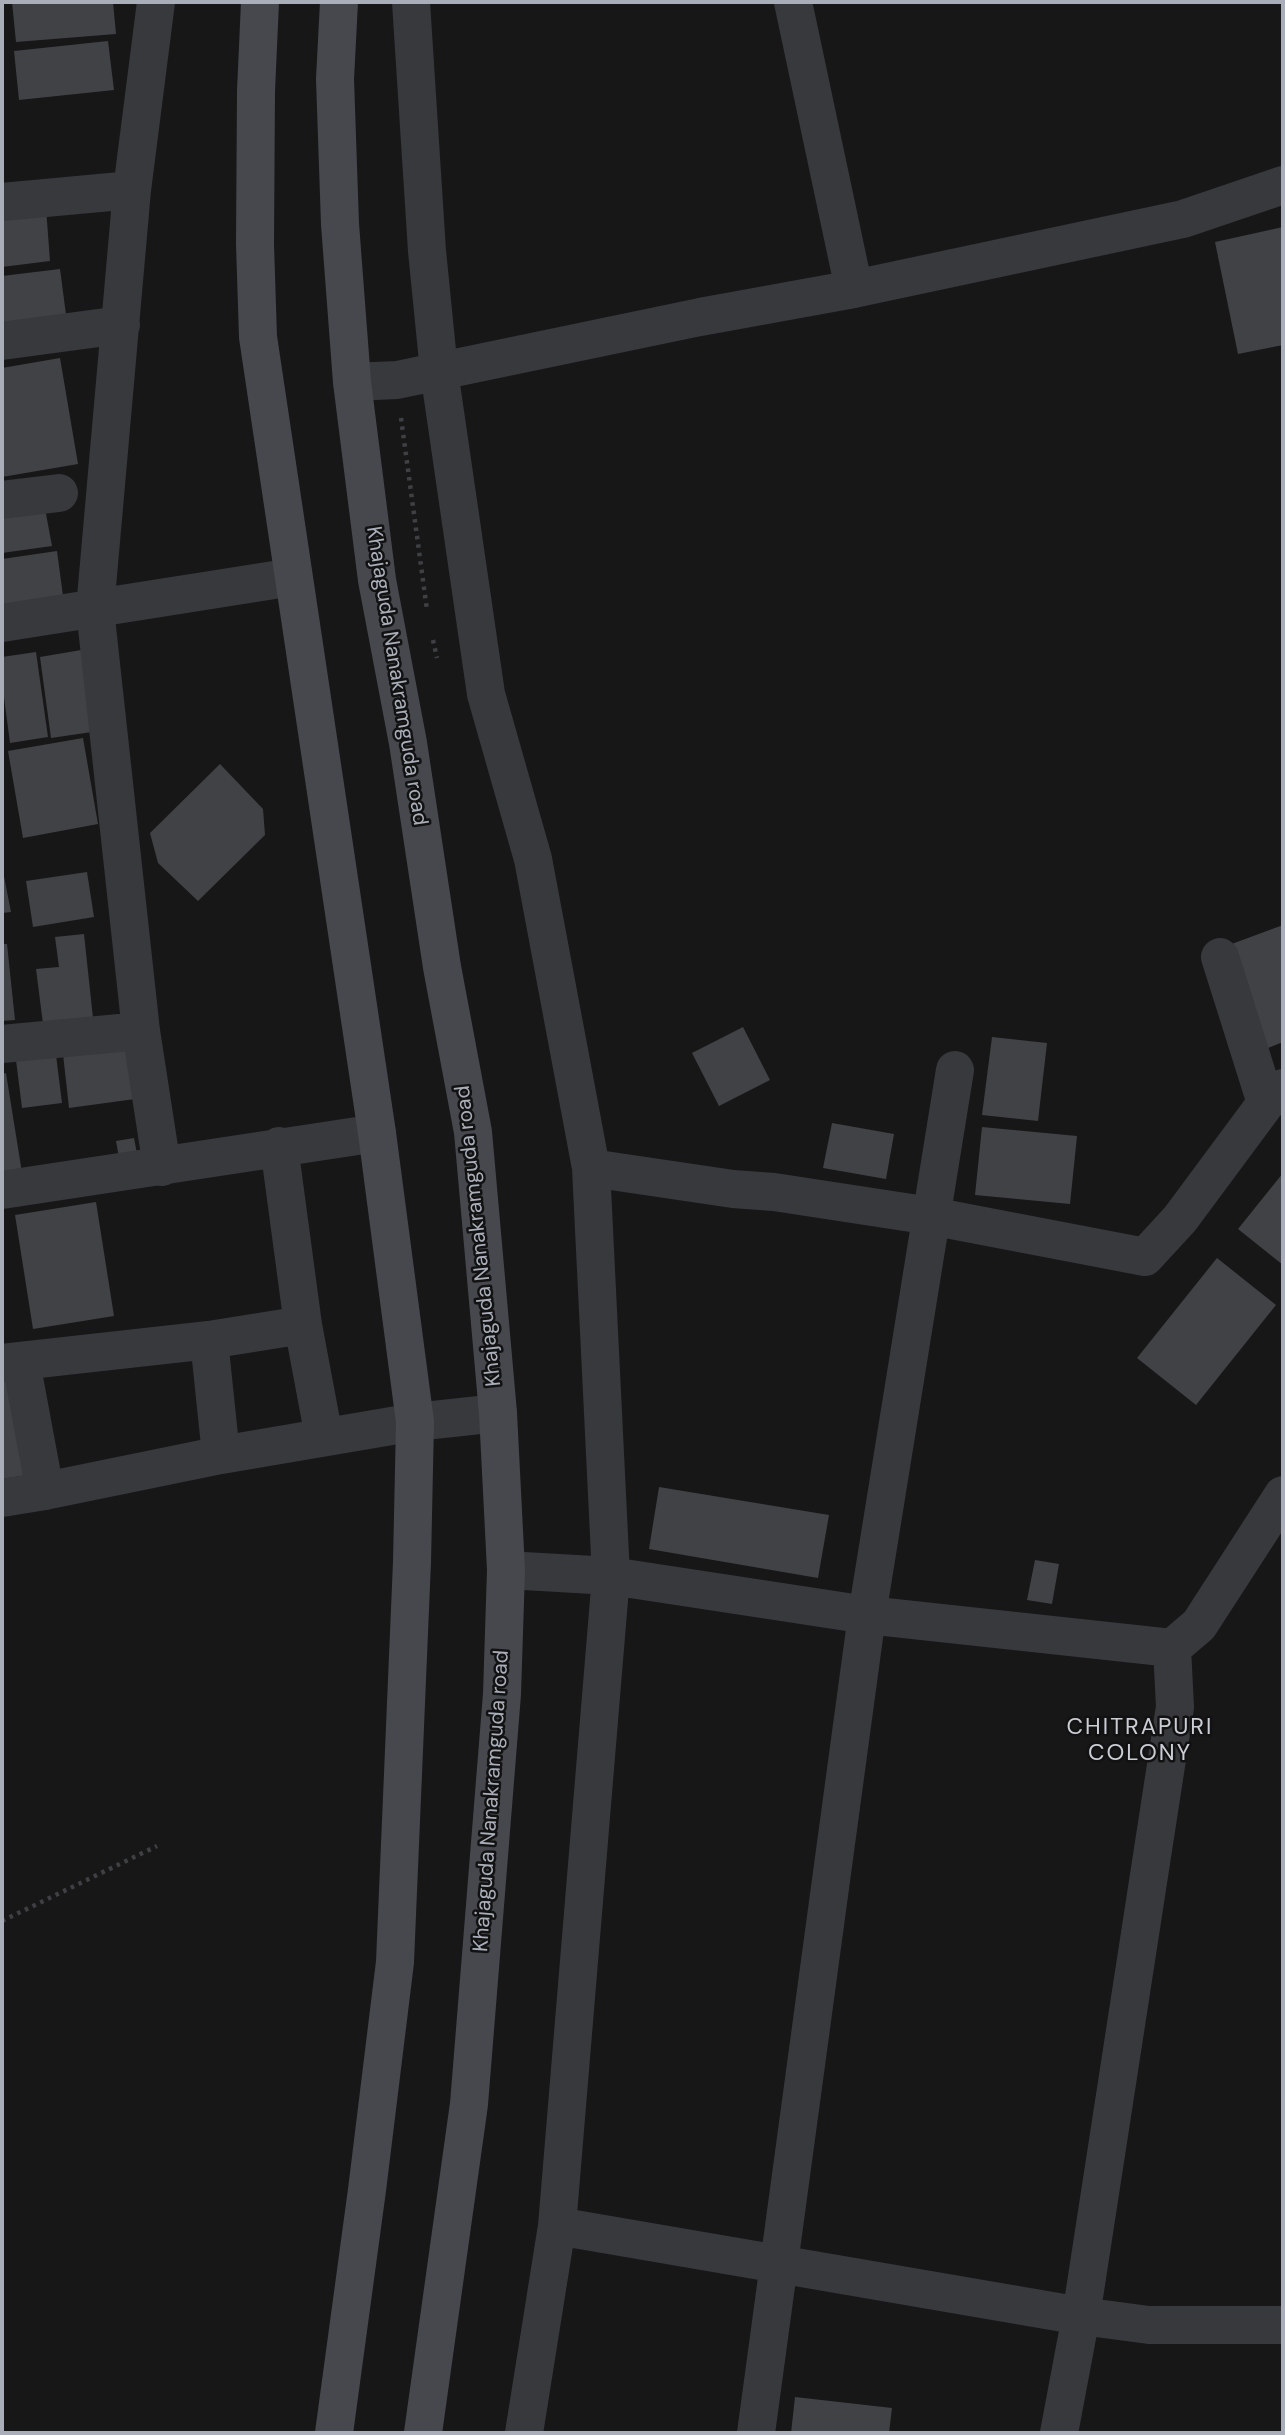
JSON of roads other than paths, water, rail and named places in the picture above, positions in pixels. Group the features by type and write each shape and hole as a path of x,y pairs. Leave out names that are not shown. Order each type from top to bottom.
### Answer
{"main road":[{"path":"260,2 255,244 258,337 377,1133 415,1422 412,1562 395,1962 334,2433"},
{"name":"Khajaguda Nanakramguda road","path":"339,2 335,79 340,224 352,382 377,580 408,743 442,967 472,1132 498,1413 506,1570 502,1694 469,2104 424,2433"}],"street":[{"path":"156,2 132,190 94,609 141,1031 162,1167"},
{"path":"411,2 427,251 439,371 486,694 533,859 591,1168 611,1576 557,2226 524,2433"},
{"path":"793,2 854,289"},
{"path":"352,382 397,380 700,317 854,289 1183,219 1283,185"},
{"path":"2,202 132,190"},
{"path":"2,341 121,325"},
{"path":"2,500 59,493"},
{"path":"2,623 293,577"},
{"path":"591,1168 931,1216 1145,1256 1180,1219 1275,1096 1220,957"},
{"path":"2,1044 141,1031"},
{"path":"756,2433 867,1615 956,1070"},
{"path":"2,1190 377,1133"},
{"path":"279,1146 303,1325 324,1437"},
{"path":"45,1491 11,1363 209,1340 303,1325"},
{"path":"209,1340 221,1455"},
{"path":"2,1498 324,1437 415,1422 498,1413"},
{"path":"506,1570 611,1576 867,1615 1172,1648 1199,1625 1283,1495"},
{"path":"1059,2433 1081,2316 1175,1707 1172,1648"},
{"path":"557,2226 1081,2316 1149,2325 1283,2325"}],"district":[{"name":"CHITRAPURI COLONY","path":"1140,1741"}]}
